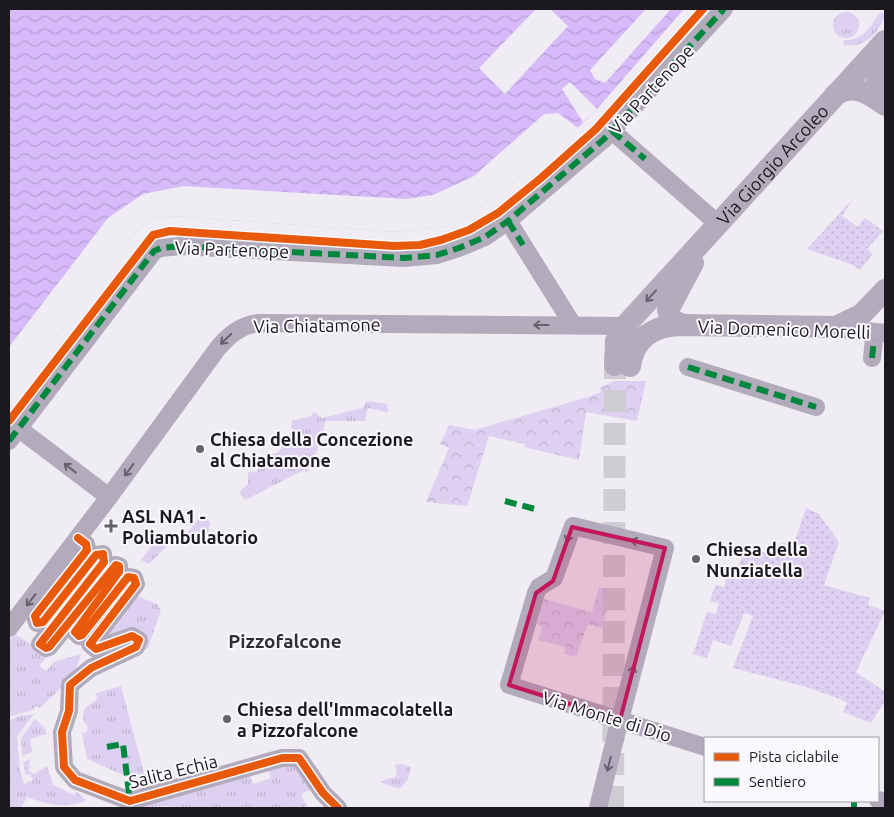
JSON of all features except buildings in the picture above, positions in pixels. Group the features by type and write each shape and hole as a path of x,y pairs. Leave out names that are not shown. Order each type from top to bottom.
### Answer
{"main road":[{"name":"Via Giorgio Arcoleo","path":"622,366 616,341 625,326 885,41"},
{"path":"884,105 878,94 875,80 885,61"},
{"path":"835,94 848,89 858,89 868,92 884,105"},
{"name":"Via Giorgio Arcoleo","path":"682,325 671,320 669,309 712,229"},
{"path":"829,328 843,325 858,318 885,290"},
{"name":"Via Domenico Morelli","path":"622,366 646,334 660,328 682,325 829,328"}],"street":[{"name":"Via Partenope","path":"14,434 148,257 161,248 180,246 419,257 459,248 485,237 562,178 612,131 724,9"},
{"path":"612,131 645,159 712,229"},
{"path":"508,221 573,325"},
{"name":"Via Chiatamone","path":"9,628 109,497 218,348 231,334 244,326 259,323 625,326"},
{"name":"Via Domenico Morelli","path":"829,328 879,336"},
{"path":"872,358 879,336"},
{"path":"688,367 816,407"},
{"path":"14,434 109,497"},
{"name":"Via Monte di Dio","path":"620,720 665,548 574,526 572,527 554,578 539,588 536,593 509,685 620,720 704,746"},
{"name":"Salita Echia","path":"78,538 86,544 87,550 35,616 37,623 43,622 96,555 103,554 104,562 40,644 46,648 49,647 116,565 120,572 75,632 79,636 82,635 128,577 131,576 136,584 90,644 96,649 132,636 139,640 136,647 79,676 70,686 69,711 62,732 64,767 75,780 130,800 282,758 299,758 323,793 338,808"},
{"path":"598,808 620,720"}],"highlighted area":[{"path":"572,527 665,548 620,720 509,685 536,593 553,581"}],"green space":[{"path":"846,12 855,16 859,25 855,34 846,38 837,34 833,25 837,16"},
{"path":"880,12 885,14 883,21 870,38 858,45 843,45 844,40 851,40 866,32"},
{"path":"853,199 842,216 858,227 865,218 883,231 867,249 873,254 860,270 853,265 807,249"},
{"path":"615,381 646,381 637,421 586,412 579,460 524,447 525,444 489,436 467,506 426,502 449,448 440,444 449,425 474,430 588,397 602,392 599,388"},
{"path":"367,401 387,404 388,412 368,408 365,421 325,421 322,439 307,473 304,470 245,500 239,492 248,484 248,473 254,471 256,473 267,454 275,454 282,448 275,442 289,440 297,435 291,427 292,421 311,416 314,412 322,418 363,408"},
{"path":"806,508 819,514 839,542 824,585 870,598 868,605 885,611 856,672 885,692 885,701 871,723 843,712 847,703 842,700 810,688 733,668 753,616 744,613 731,646 713,640 707,658 693,654 707,612 716,614 719,603 710,601 715,585 724,587 728,574 736,575 745,547 774,555 777,545 795,540"},
{"path":"201,515 210,522 209,531 195,547 184,538"},
{"path":"163,539 169,544 149,564 141,560 153,544 157,547"},
{"path":"599,587 612,591 602,628 588,624 576,657 564,654 566,647 538,640 542,626 536,624 544,599 592,612"},
{"path":"134,595 157,604 161,610 148,648 141,651 146,635 130,632 96,645"},
{"path":"15,634 48,655 39,666 46,671 54,662 81,654 70,677 45,703 39,708 36,706 33,710 9,717 9,642"},
{"path":"121,686 146,785 87,759 82,732 86,733 88,728 83,719 84,709 97,699 96,693"},
{"path":"34,714 17,736 20,770 24,784 33,780 30,774 26,775 23,762 30,759 29,771 34,774 47,766 53,785 74,795 76,792 86,800 72,805 56,805 27,797 21,808 9,808 9,721 18,716"},
{"path":"35,719 44,727 47,734 30,739 32,752 22,756 21,738"},
{"path":"297,760 312,788 301,795 307,806 303,808 180,808 163,806 129,808 250,773 253,784 271,778 268,767"},
{"path":"402,764 411,767 408,779 400,789 380,782 394,778 397,774 395,765"}],"water":[{"path":"9,9 684,9 597,109 553,152 474,212 447,226 394,232 175,216 152,218 135,233 9,399"}],"pier":[{"path":"536,9 550,9 568,26 505,94 479,68"},
{"path":"646,9 671,9 605,83 595,79 590,70"},
{"path":"570,82 597,109 583,122 562,89"},
{"path":"558,113 578,128 553,152 474,212 447,226 394,232 175,216 152,218 135,233 9,399 9,347 108,218 143,194 183,186 406,199 433,195 474,176 544,114"}],"tunnel":[{"path":"613,808 615,365"}],"marked path":[{"path":"9,441 154,251 161,248 180,246 404,258 437,255 485,237 508,221 604,139 724,9"},
{"path":"612,131 645,159"},
{"path":"508,221 523,245"},
{"path":"872,358 874,340"},
{"path":"688,367 816,407"},
{"path":"505,501 535,509"},
{"path":"107,747 123,744 130,801"},
{"path":"854,802 854,808"}],"cycle path":[{"path":"9,421 153,235 170,231 394,246 420,245 469,230 498,213 596,129 703,9"},
{"path":"78,538 86,544 87,550 35,616 37,623 43,622 96,555 103,554 104,562 40,644 46,648 49,647 116,565 119,566 119,572 75,632 79,636 82,635 128,577 134,578 136,584 90,644 96,649 132,636 139,640 136,647 91,668 70,685 69,711 62,732 64,767 75,780 130,801 282,758 299,758 323,793 338,808"}],"place":[{"name":"Chiesa della Concezione al Chiatamone","path":"200,449"},
{"name":"ASL NA1 - Poliambulatorio","path":"111,526"},
{"name":"Chiesa della Nunziatella","path":"696,559"},
{"name":"Chiesa dell'Immacolatella a Pizzofalcone","path":"227,719"}],"district":[{"name":"Pizzofalcone","path":"285,641"}]}
